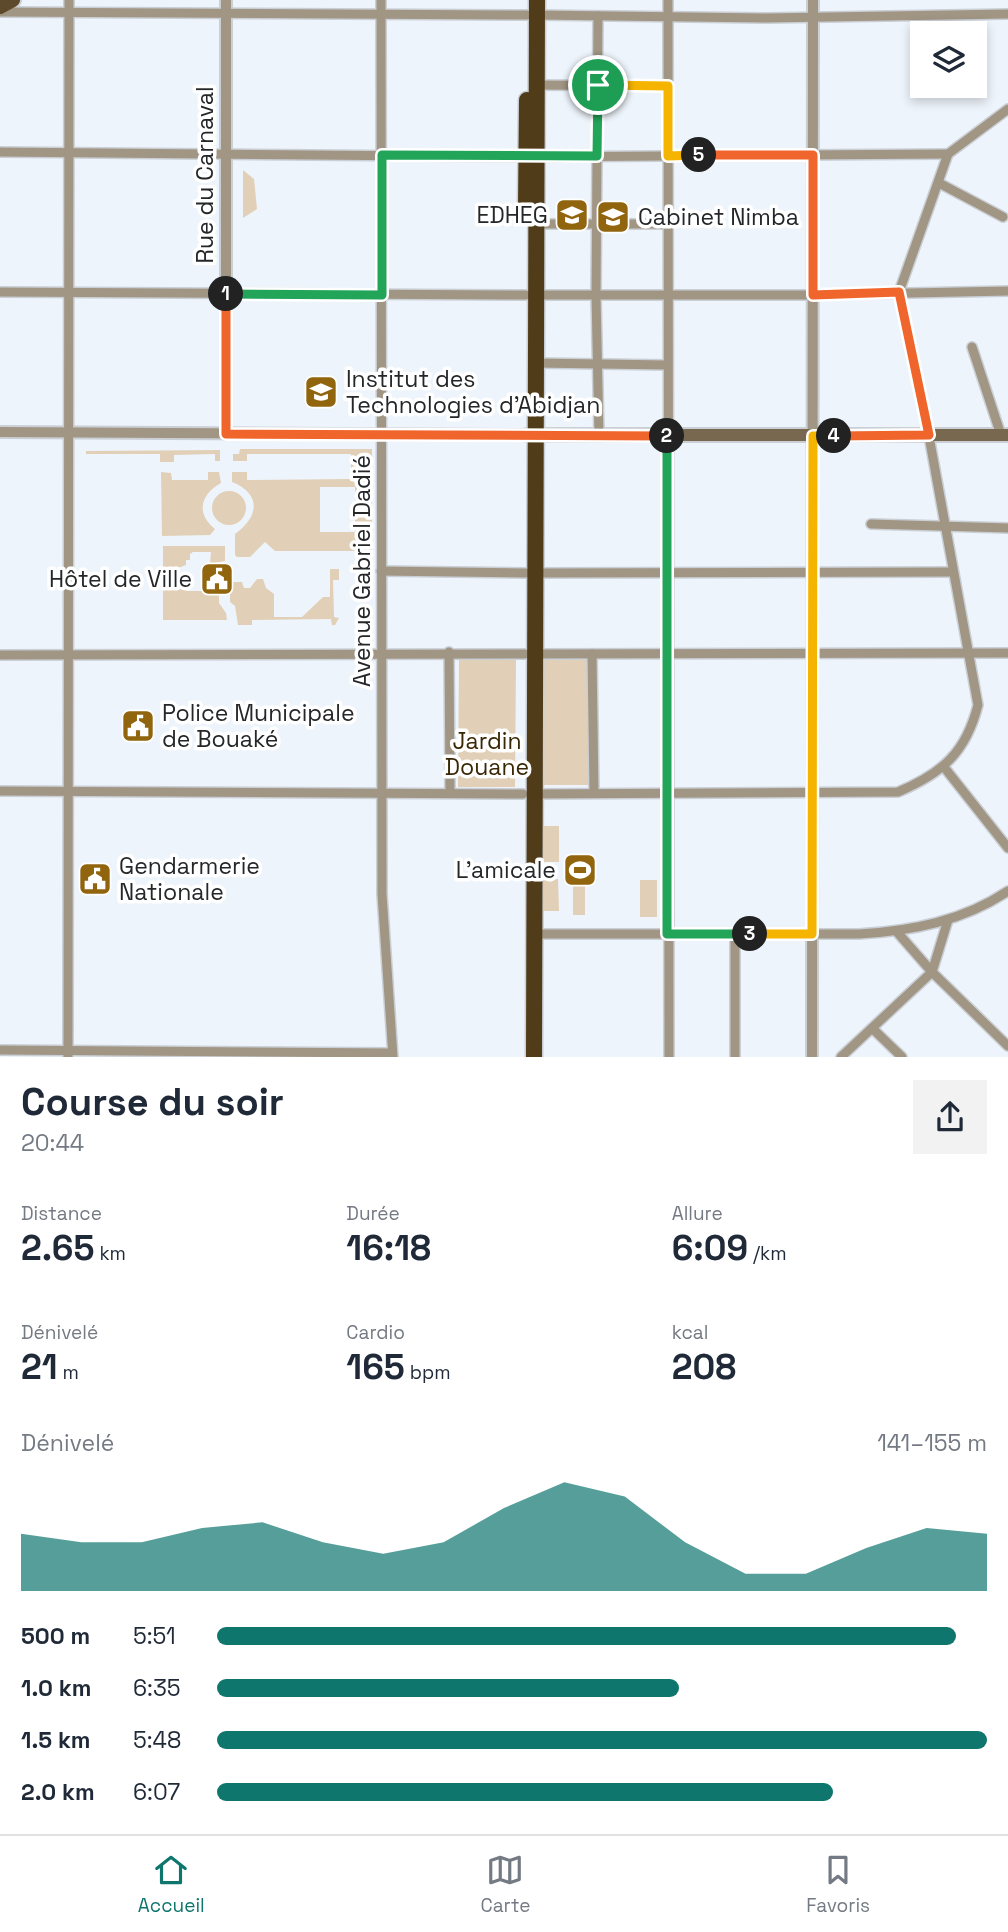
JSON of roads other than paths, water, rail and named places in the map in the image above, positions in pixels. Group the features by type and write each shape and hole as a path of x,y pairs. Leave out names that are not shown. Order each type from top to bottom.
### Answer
{"highway":[{"path":"531,435 535,363 531,295 536,224 532,157 537,85 532,8"},
{"path":"525,1057 531,573 532,8"},
{"path":"528,794 534,1057"}],"main road":[{"path":"0,9 13,0"},
{"path":"531,435 1005,435"}],"street":[{"path":"68,1054 69,0"},
{"name":"Avenue Gabriel Dadié","path":"381,0 382,894 392,1055"},
{"path":"668,0 669,1057"},
{"path":"812,1057 813,0"},
{"path":"0,9 69,11 226,6 381,14 532,8 598,16 813,18 1008,14"},
{"name":"Rue du Carnaval","path":"226,6 226,434"},
{"path":"598,16 598,435"},
{"path":"537,85 668,86"},
{"path":"0,792 898,792 922,782 944,767 966,739 978,705 929,435 899,292 903,274 948,154 1008,109"},
{"path":"0,152 532,157 948,154"},
{"path":"939,183 1003,217"},
{"path":"536,224 667,224"},
{"path":"0,292 667,296 1008,291"},
{"path":"972,347 1005,435"},
{"path":"535,363 667,365"},
{"path":"0,432 531,435"},
{"path":"871,524 1008,528"},
{"path":"381,571 953,572"},
{"path":"449,652 450,792"},
{"path":"0,654 1008,653"},
{"path":"592,654 594,792"},
{"path":"944,767 1008,848"},
{"path":"533,934 897,932 948,920 992,902 1008,891"},
{"path":"841,1057 932,972 948,920"},
{"path":"897,932 932,972 1008,1046"},
{"path":"735,934 735,1057"},
{"path":"873,1029 902,1057"},
{"path":"0,1050 68,1054 392,1055"}],"place":[{"name":"EDHEG","path":"572,215"},
{"name":"Cabinet Nimba","path":"613,217"},
{"name":"Institut des Technologies d'Abidjan","path":"321,392"},
{"name":"Hôtel de Ville","path":"217,579"},
{"name":"Police Municipale de Bouaké","path":"138,726"},
{"name":"L'amicale","path":"580,870"},
{"name":"Gendarmerie Nationale","path":"95,879"}],"park label":[{"name":"Jardin Douane","path":"487,754"}]}
